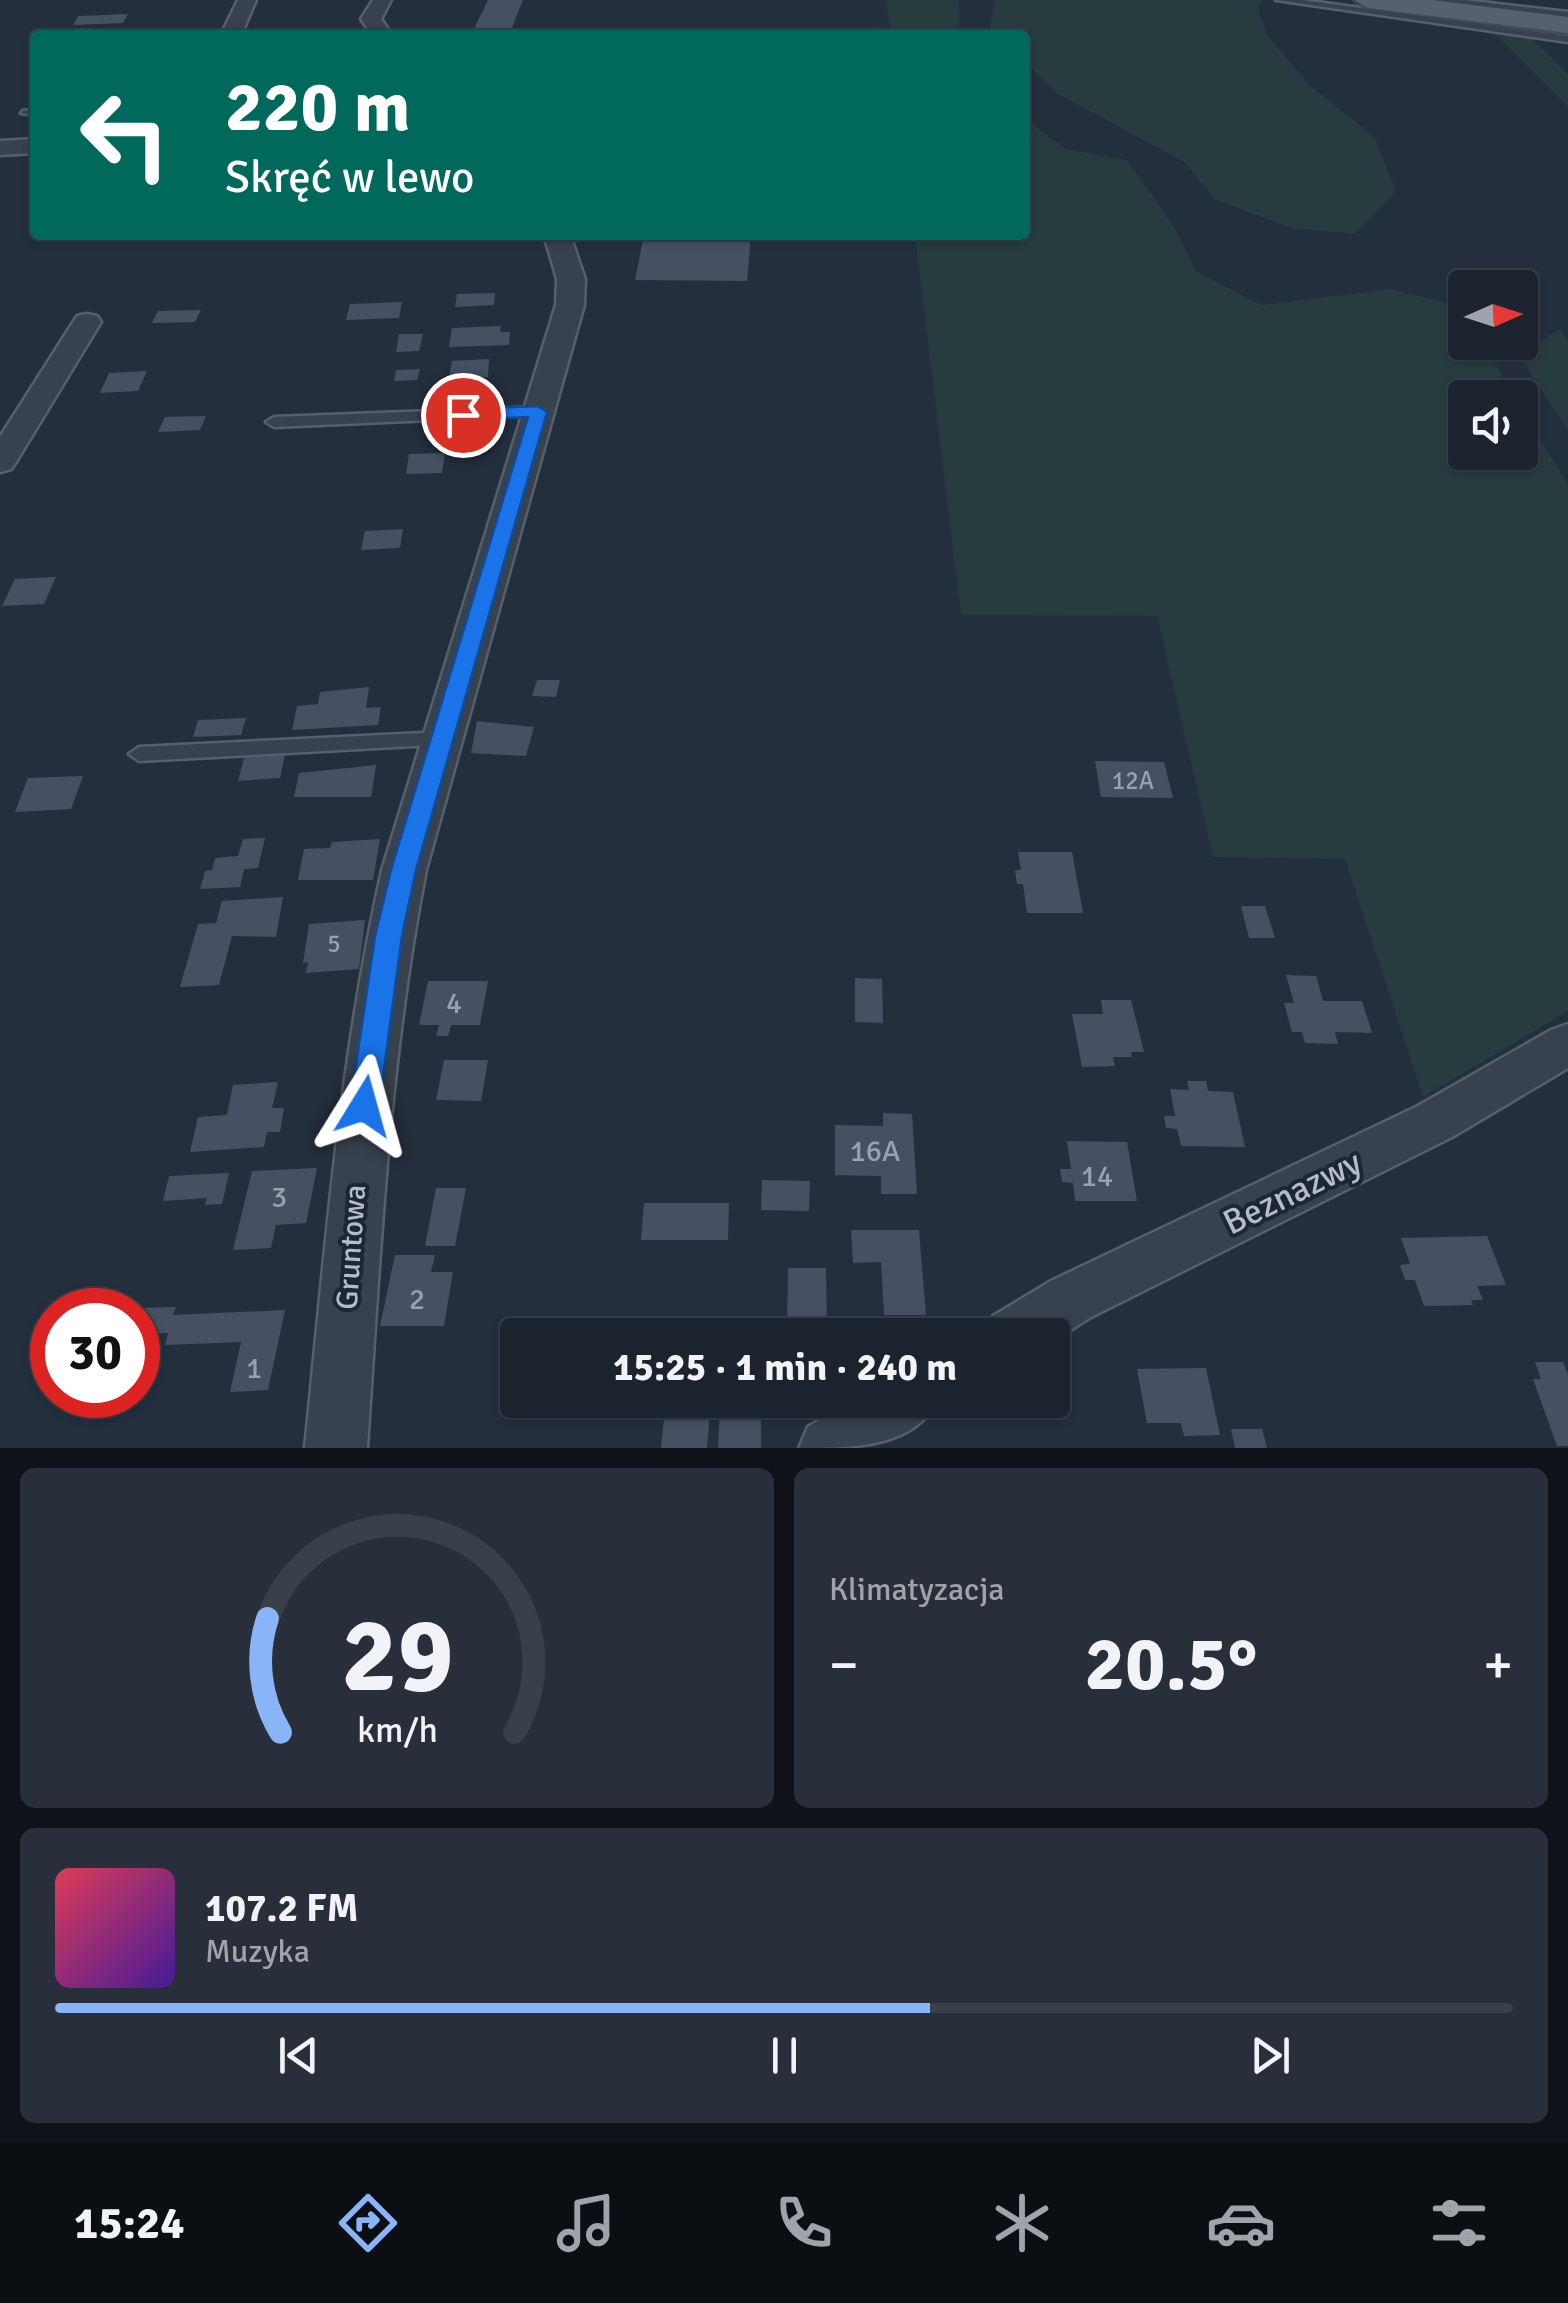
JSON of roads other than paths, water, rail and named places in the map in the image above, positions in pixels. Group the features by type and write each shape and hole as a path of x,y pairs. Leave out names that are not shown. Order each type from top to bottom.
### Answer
{"main road":[{"path":"1368,0 1568,25"}],"street":[{"path":"233,30 248,0"},
{"path":"379,30 371,19 382,0"},
{"path":"0,148 30,146"},
{"name":"Gruntowa","path":"336,1448 360,1140 388,936 571,295 571,279 559,240"},
{"path":"0,462 87,322"},
{"name":"Beznazwy","path":"1040,1318 1071,1299 1434,1122 1568,1044"},
{"path":"830,1448 879,1418"}],"lane":[{"path":"1281,0 1568,39"},
{"path":"1440,0 1568,14"},
{"path":"274,422 538,412"},
{"path":"139,754 444,739"}]}
